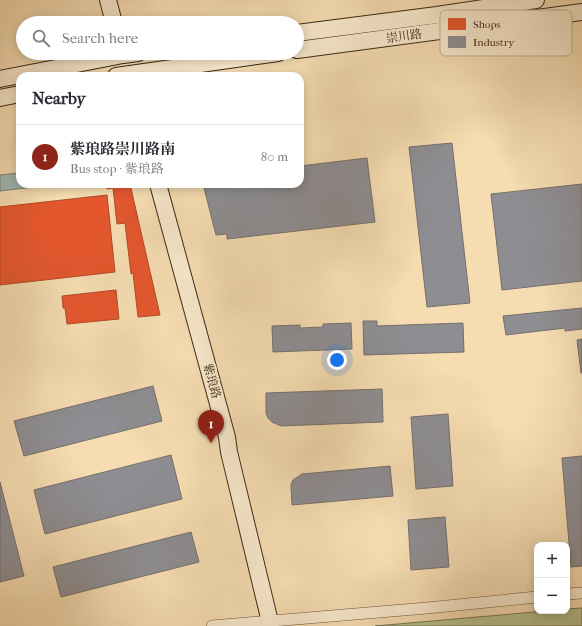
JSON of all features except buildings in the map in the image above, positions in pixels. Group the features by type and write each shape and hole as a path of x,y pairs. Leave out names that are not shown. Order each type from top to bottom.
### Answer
{"main road":[{"path":"108,0 112,16"},
{"name":"崇川路","path":"470,10 536,0"},
{"name":"崇川路","path":"572,13 582,12"},
{"name":"崇川路","path":"304,32 440,15"},
{"name":"崇川路","path":"304,49 440,31"},
{"path":"36,72 97,60"},
{"path":"125,72 127,60"},
{"path":"145,72 229,60"},
{"path":"0,79 16,76"},
{"path":"0,98 16,95"},
{"name":"紫琅路","path":"159,188 227,437 231,460 271,624"}],"street":[{"path":"570,594 582,592"},
{"path":"212,626 271,624 534,597"}],"green space":[{"path":"582,608 582,626 375,626 534,612 534,614 570,614 570,609"}],"water":[{"path":"16,173 16,188 25,188 0,191 0,175"}],"place":[{"name":"紫琅路崇川路南","path":"211,443"}]}
